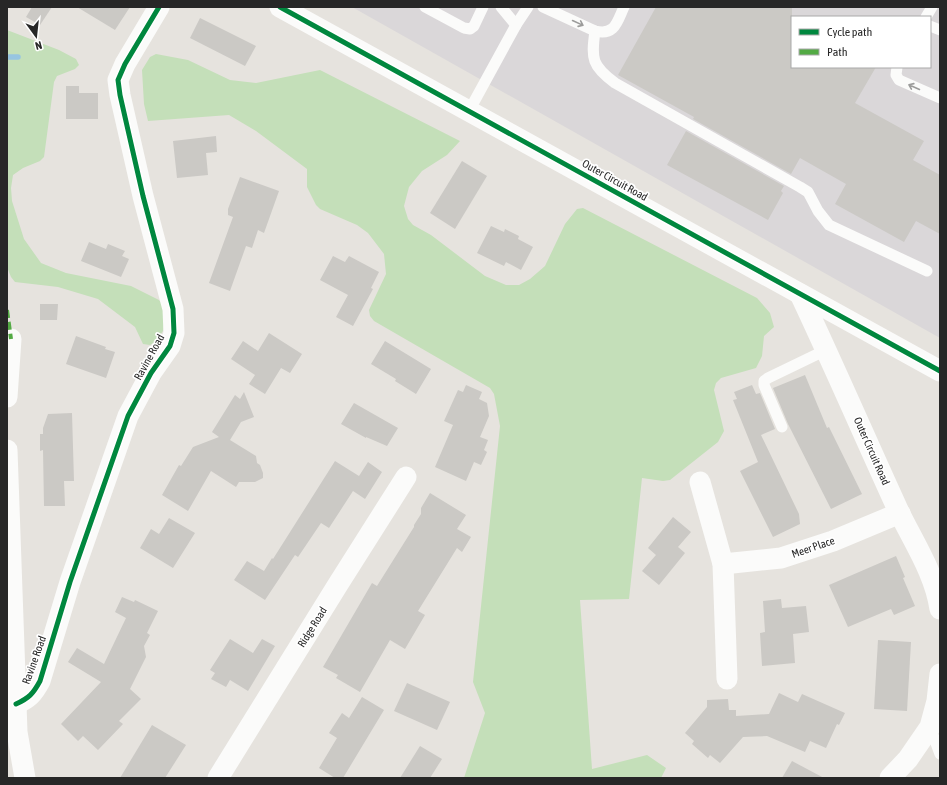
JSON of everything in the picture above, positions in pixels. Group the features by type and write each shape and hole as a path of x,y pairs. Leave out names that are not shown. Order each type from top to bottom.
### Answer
{"street":[{"name":"Ravine Road","path":"16,704 26,700 33,693 40,681 70,582 128,416 151,374 170,346 174,333 173,309 143,196 120,95 118,80 125,64 159,7"},
{"name":"Outer Circuit Road","path":"280,7 940,371"},
{"name":"Outer Circuit Road","path":"800,294 900,513 927,567 939,599 940,609"},
{"path":"7,397 11,339"},
{"path":"7,450 16,704 12,733 25,778"},
{"name":"Ridge Road","path":"218,778 406,477"},
{"path":"700,482 723,564 727,679"},
{"name":"Meer Place","path":"723,564 781,558 833,541 900,513"},
{"path":"890,778 908,759 930,727 937,702 940,674"}],"lane":[{"path":"425,7 464,28 470,29 474,26 484,7"},
{"path":"502,7 516,25"},
{"path":"468,111 516,25 528,7"},
{"path":"543,7 595,31 603,33 612,30 624,7"},
{"path":"927,16 932,7"},
{"path":"595,31 592,50 594,60 603,74 615,84 808,192 818,210 829,224 927,272"},
{"path":"897,68 896,75 899,80 940,98"},
{"path":"782,427 764,385 764,381 826,350"},
{"path":"930,727 940,754"}],"shaded area":[{"path":"352,7 940,7 940,338"}],"green space":[{"path":"7,30 59,50 76,59 79,65 75,69 57,76 54,82 44,157 40,161 23,168 13,175 11,188 12,201 24,239 41,263 66,273 131,286 159,300 163,305 165,318 163,331 155,342 150,345 143,344 135,327 98,299 58,287 15,282 11,277 7,267"},
{"path":"156,54 188,60 230,80 256,83 320,70 460,141 447,155 422,171 409,187 404,206 408,219 413,225 431,235 485,276 506,285 519,285 530,279 545,266 565,224 577,209 583,208 757,298 770,313 774,327 764,336 762,356 756,368 721,378 716,383 714,390 724,431 718,442 670,480 663,481 642,478 629,599 580,600 592,769 647,755 666,768 661,778 464,778 485,713 473,682 500,426 494,394 490,388 374,321 370,316 369,310 386,274 384,254 368,233 357,225 320,209 316,205 307,187 307,169 256,131 229,115 148,121 144,104 142,70 150,57"}],"building":[{"path":"32,7 52,7 40,25 26,17"},
{"path":"77,7 130,7 115,30"},
{"path":"656,7 792,7 791,68 875,68 855,103 924,141 913,160 940,175 940,234 916,221 904,242 835,204 846,184 800,158 791,174 693,119 694,117 618,75"},
{"path":"200,18 256,46 245,66 190,38"},
{"path":"66,86 79,86 79,93 98,93 98,119 66,119"},
{"path":"686,131 784,186 781,191 783,193 768,220 667,165"},
{"path":"216,136 217,152 206,153 208,175 177,178 173,141"},
{"path":"462,161 487,176 455,229 430,213"},
{"path":"240,177 279,191 264,233 258,230 252,248 246,246 230,291 209,283 233,217 228,215 228,209"},
{"path":"491,226 504,232 505,229 519,236 518,239 533,247 521,270 506,262 504,266 477,253"},
{"path":"89,242 106,249 108,244 125,251 122,256 129,259 121,277 81,261"},
{"path":"333,256 345,262 349,256 379,272 371,288 373,289 353,326 336,317 348,295 320,280"},
{"path":"40,304 58,304 57,320 40,320"},
{"path":"269,333 302,354 290,373 281,368 265,394 249,384 255,375 231,359 243,341 258,351"},
{"path":"76,336 106,347 105,349 115,352 106,378 66,364"},
{"path":"385,341 431,369 416,394 395,381 396,379 371,364"},
{"path":"805,375 827,428 829,427 862,494 831,509 788,424 773,388"},
{"path":"466,385 482,392 479,399 487,403 489,416 480,437 488,440 484,450 487,452 481,465 474,462 466,481 435,467 453,425 444,421 458,390 463,392"},
{"path":"752,385 756,394 760,393 775,429 761,435 799,514 800,524 773,537 740,471 758,462 733,400 737,399 734,392"},
{"path":"244,392 254,417 241,422 230,440 256,456 257,463 260,465 263,473 263,478 255,482 239,482 236,487 211,471 188,511 162,495 179,465 181,466 193,447 219,437 212,432 235,395 240,399"},
{"path":"354,403 398,428 387,446 366,438 341,424"},
{"path":"72,413 74,481 64,481 65,506 44,506 43,450 40,451 40,434 43,434 43,428 48,414"},
{"path":"335,461 359,476 368,462 382,472 365,499 353,491 329,528 321,523 298,557 295,555 265,600 234,580 247,561 264,571"},
{"path":"430,493 466,515 457,529 471,537 462,552 457,548 418,611 425,615 405,649 390,640 360,692 336,678 338,675 323,667 372,583 377,586 414,527 421,514 421,508"},
{"path":"673,517 691,532 678,547 685,553 659,585 642,571 656,555 648,548"},
{"path":"169,518 195,533 173,568 140,548 151,529 159,534"},
{"path":"896,556 905,577 903,578 915,606 894,615 891,609 848,627 829,585"},
{"path":"122,597 134,602 135,600 158,611 147,633 150,635 144,646 146,657 130,689 141,699 119,721 123,724 98,750 83,736 78,741 61,724 101,682 68,662 77,648 104,664 126,618 115,612"},
{"path":"781,599 782,608 806,606 809,632 793,634 795,663 762,666 760,633 765,632 763,601"},
{"path":"230,639 253,653 262,639 275,646 248,691 230,680 226,687 211,679 215,673 210,670"},
{"path":"878,640 911,642 907,711 874,709"},
{"path":"407,683 450,702 437,730 394,711"},
{"path":"779,693 798,702 802,694 845,713 839,725 837,724 826,748 810,741 805,752 767,736 743,737 720,763 710,755 708,758 692,744 694,741 685,733 707,707 707,700 728,699 729,710 736,710 736,716 769,714"},
{"path":"362,697 384,710 343,778 335,778 319,768 337,738 329,733 342,713 349,718"},
{"path":"152,725 186,745 165,778 120,778"},
{"path":"420,746 442,759 430,778 400,778"},
{"path":"792,761 824,778 782,778"}],"waterway":[{"path":"7,57 18,57"}],"marked path":[{"path":"7,310 11,339"}],"cycle path":[{"path":"16,704 30,695 40,681 70,582 128,416 151,373 170,346 174,333 173,309 143,196 120,95 118,80 125,64 159,7"},
{"path":"280,7 940,371"}]}
